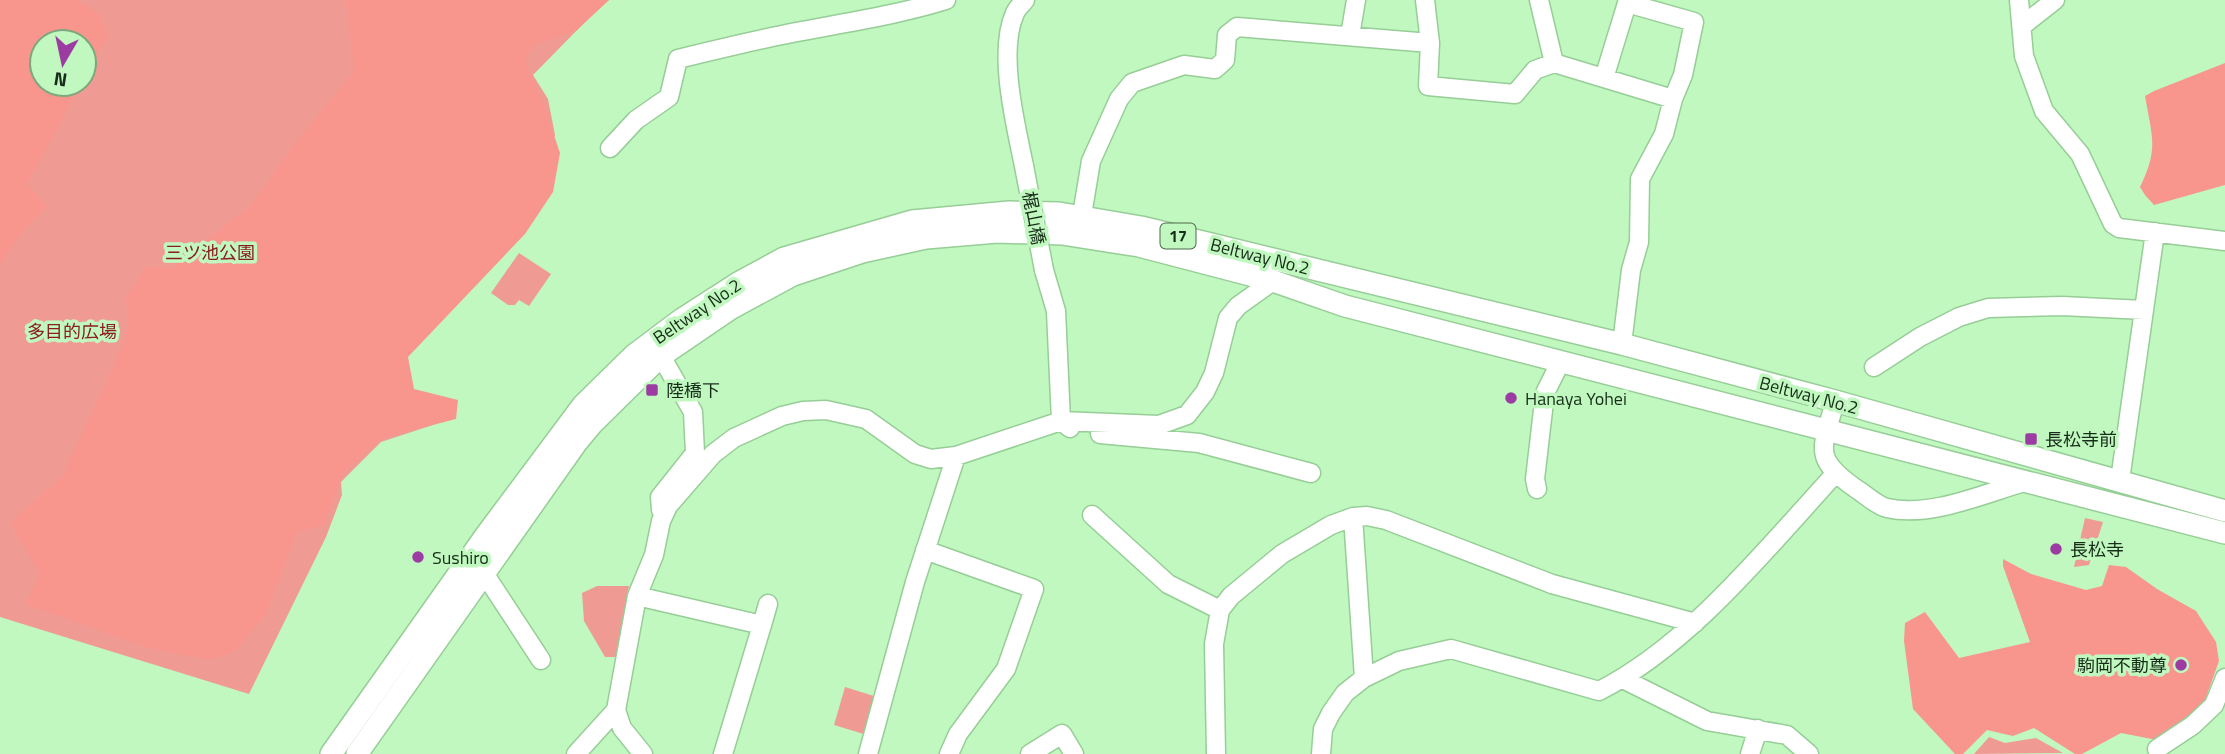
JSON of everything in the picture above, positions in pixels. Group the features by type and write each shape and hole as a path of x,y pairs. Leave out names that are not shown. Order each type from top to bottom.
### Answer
{"main road":[{"name":"Beltway No.2","path":"331,754 486,535 583,405 634,355 682,319 738,283 784,258 900,224 957,215 1009,212 1082,215 1141,227 1622,344 2225,511"},
{"name":"Beltway No.2","path":"357,754 577,442 661,356 730,309 793,275 862,252 926,238 997,232 1062,234 1139,246 1273,281 1345,306 2225,533"}],"street":[{"path":"610,148 636,120 669,97 678,59 779,35 898,13 946,0"},
{"name":"梶山橋","path":"1025,0 1016,12 1010,29 1008,71 1044,270 1056,311 1061,421"},
{"path":"1350,36 1356,0"},
{"path":"1425,0 1430,43 1428,86 1515,94 1535,70 1554,63 1673,99"},
{"path":"1539,0 1554,63"},
{"path":"2019,0 2024,56 2045,111 2080,154 2113,224 2119,228 2225,241"},
{"path":"2022,26 2055,0"},
{"path":"1604,78 1628,1 1694,22 1683,75 1673,99 1664,134 1640,179 1639,242 1631,270 1622,344"},
{"path":"1082,215 1091,160 1119,99 1132,83 1184,65 1215,69 1225,60 1227,36 1237,27 1430,43"},
{"path":"2120,480 2155,232"},
{"path":"643,754 622,728 616,710 637,596 654,555 661,521 668,506 713,454 734,438 761,424 803,411 826,410 866,419 915,454 931,459 956,456 1061,421 1159,425 1187,415 1205,392 1214,373 1228,318 1238,306 1273,281"},
{"path":"1874,368 1920,337 1959,317 1989,308 2062,306 2144,310"},
{"path":"661,356 693,412 695,453 660,497 661,521"},
{"path":"1537,489 1535,479 1545,393 1560,362"},
{"path":"1835,401 1822,448 1823,457 1835,474 1885,508 1926,510 2024,482"},
{"path":"1061,421 1073,431 1199,443 1311,474"},
{"path":"868,754 925,550 956,456"},
{"path":"1321,754 1323,729 1345,693 1364,678 1399,661 1451,649 1599,691 1623,679 1695,623 1835,474"},
{"path":"1092,514 1168,584 1220,610"},
{"path":"1216,754 1214,644 1220,610 1231,596 1293,546 1331,525 1353,517 1367,516 1386,520 1552,584 1695,623"},
{"path":"1353,517 1364,678"},
{"path":"925,550 1034,589 1006,669 958,734 949,754"},
{"path":"484,573 541,660"},
{"path":"637,596 762,625"},
{"path":"723,754 768,604"},
{"path":"2157,749 2193,725 2214,705 2225,678"},
{"path":"1623,679 1707,720 1787,735 1809,754"},
{"path":"576,754 616,710"},
{"path":"1750,754 1758,729"},
{"path":"1030,754 1062,734 1074,754"}],"green space":[{"name":"三ツ池公園","path":"0,0 609,0 533,75 548,99 555,135 515,229 394,353 400,389 445,421 381,442 341,482 342,495 326,537 249,694 0,617"},
{"path":"0,0 77,0 97,12 108,35 98,53 98,28 28,28 28,98 73,98 27,184 47,207 20,234 0,265"},
{"name":"三ツ池公園","path":"346,0 609,0 577,30 533,46 525,62 544,105 560,153 553,192 525,234 408,357 414,389 458,400 456,419 382,438 344,472 324,525 297,532 266,614 234,652 208,660 149,648 25,604 40,574 10,522 62,477 123,345 128,326 126,298 147,266 171,268 248,208 311,123 354,72"},
{"path":"2225,63 2225,185 2154,205 2140,187 2152,152 2152,133 2145,96"},
{"path":"519,253 551,274 529,306 519,300 515,305 508,305 491,293"},
{"path":"2085,518 2103,522 2089,565 2074,567"},
{"path":"2003,559 2031,574 2086,590 2102,586 2109,565 2126,567 2157,589 2196,611 2216,642 2219,661 2204,703 2157,740 2121,733 2082,754 2075,754 2034,728 2013,736 1987,730 1963,754 1955,754 1913,709 1904,641 1905,623 1925,612 1959,658 2030,642 2003,566"},
{"path":"597,586 629,586 618,657 605,657 584,621 582,593"},
{"path":"845,687 877,697 867,735 834,725"},
{"path":"1989,737 2005,743 2036,738 2063,753 1974,754"}],"place":[{"name":"陸橋下","path":"652,390"},
{"name":"Hanaya Yohei","path":"1511,398"},
{"name":"長松寺前","path":"2031,439"},
{"name":"長松寺","path":"2056,549"},
{"name":"Sushiro","path":"418,557"},
{"name":"駒岡不動尊","path":"2181,665"}],"park label":[{"name":"多目的広場","path":"72,331"}]}
